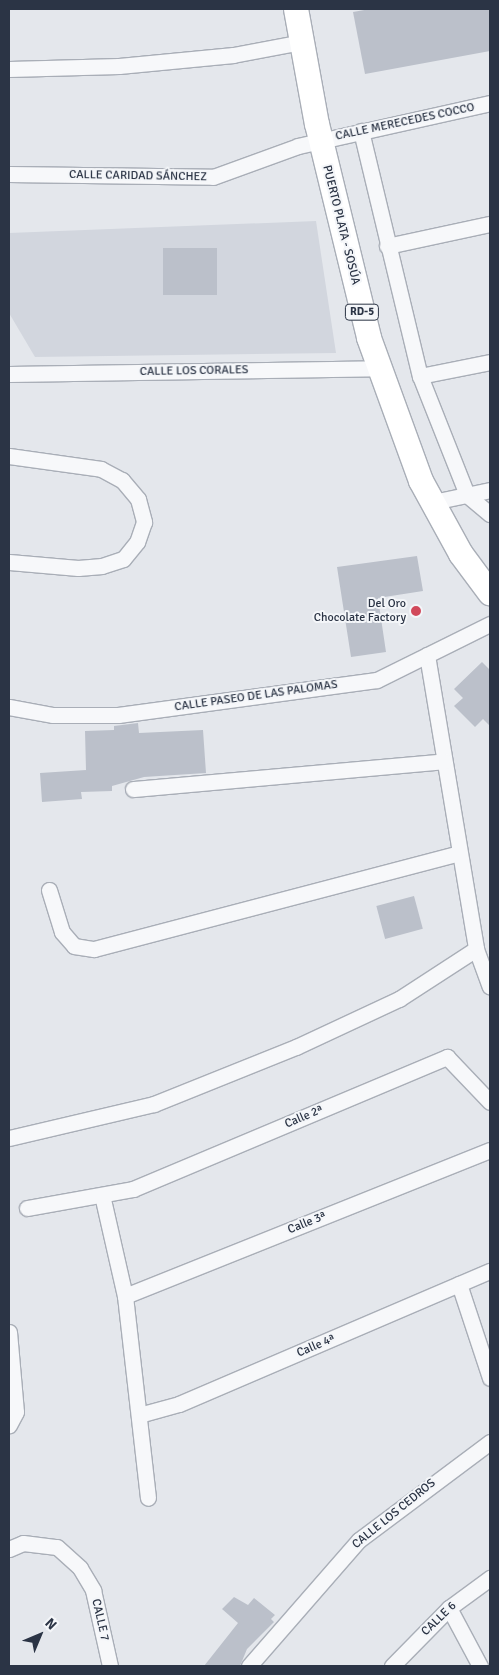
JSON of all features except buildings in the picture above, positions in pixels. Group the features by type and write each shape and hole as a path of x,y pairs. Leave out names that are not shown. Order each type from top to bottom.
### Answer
{"main road":[{"name":"PUERTO PLATA - SOSÚA","path":"296,9 321,140 368,338 421,481 461,554 490,593"}],"street":[{"path":"9,69 119,66 233,55 302,42"},
{"name":"CALLE MERECEDES COCCO","path":"321,140 490,103"},
{"path":"362,131 387,246 420,376 467,495 490,514"},
{"name":"CALLE CARIDAD SÁNCHEZ","path":"9,174 213,177 321,140"},
{"path":"387,246 490,224"},
{"path":"420,376 490,362"},
{"name":"CALLE LOS CORALES","path":"9,374 380,368"},
{"path":"9,456 102,469 122,480 138,499 144,522 137,542 123,559 102,566 78,568 9,562"},
{"path":"433,502 490,490"},
{"name":"CALLE PASEO DE LAS PALOMAS","path":"9,707 53,715 118,715 377,680 490,624"},
{"path":"427,655 476,948 490,987"},
{"path":"133,789 444,761"},
{"path":"49,890 62,932 74,946 94,949 459,853"},
{"path":"9,1138 154,1104 296,1047 399,998 476,948"},
{"name":"Calle 2ª","path":"102,1195 133,1189 447,1057 490,1102"},
{"name":"Calle 3ª","path":"125,1296 490,1150"},
{"path":"26,1208 102,1195 125,1296 132,1381 139,1415 148,1498"},
{"name":"Calle 4ª","path":"139,1415 180,1404 490,1271"},
{"path":"459,1284 490,1378"},
{"path":"9,1332 16,1412 9,1425"},
{"name":"CALLE LOS CEDROS","path":"249,1666 359,1540 490,1442"},
{"name":"CALLE 7","path":"9,1549 23,1544 57,1547 80,1568 93,1590 110,1666"},
{"name":"CALLE 6","path":"392,1666 449,1608 490,1578"},
{"path":"449,1608 480,1666"}],"shaded area":[{"path":"316,221 336,353 35,357 9,313 9,233"}],"place":[{"name":"Del Oro Chocolate Factory","path":"416,611"}]}
